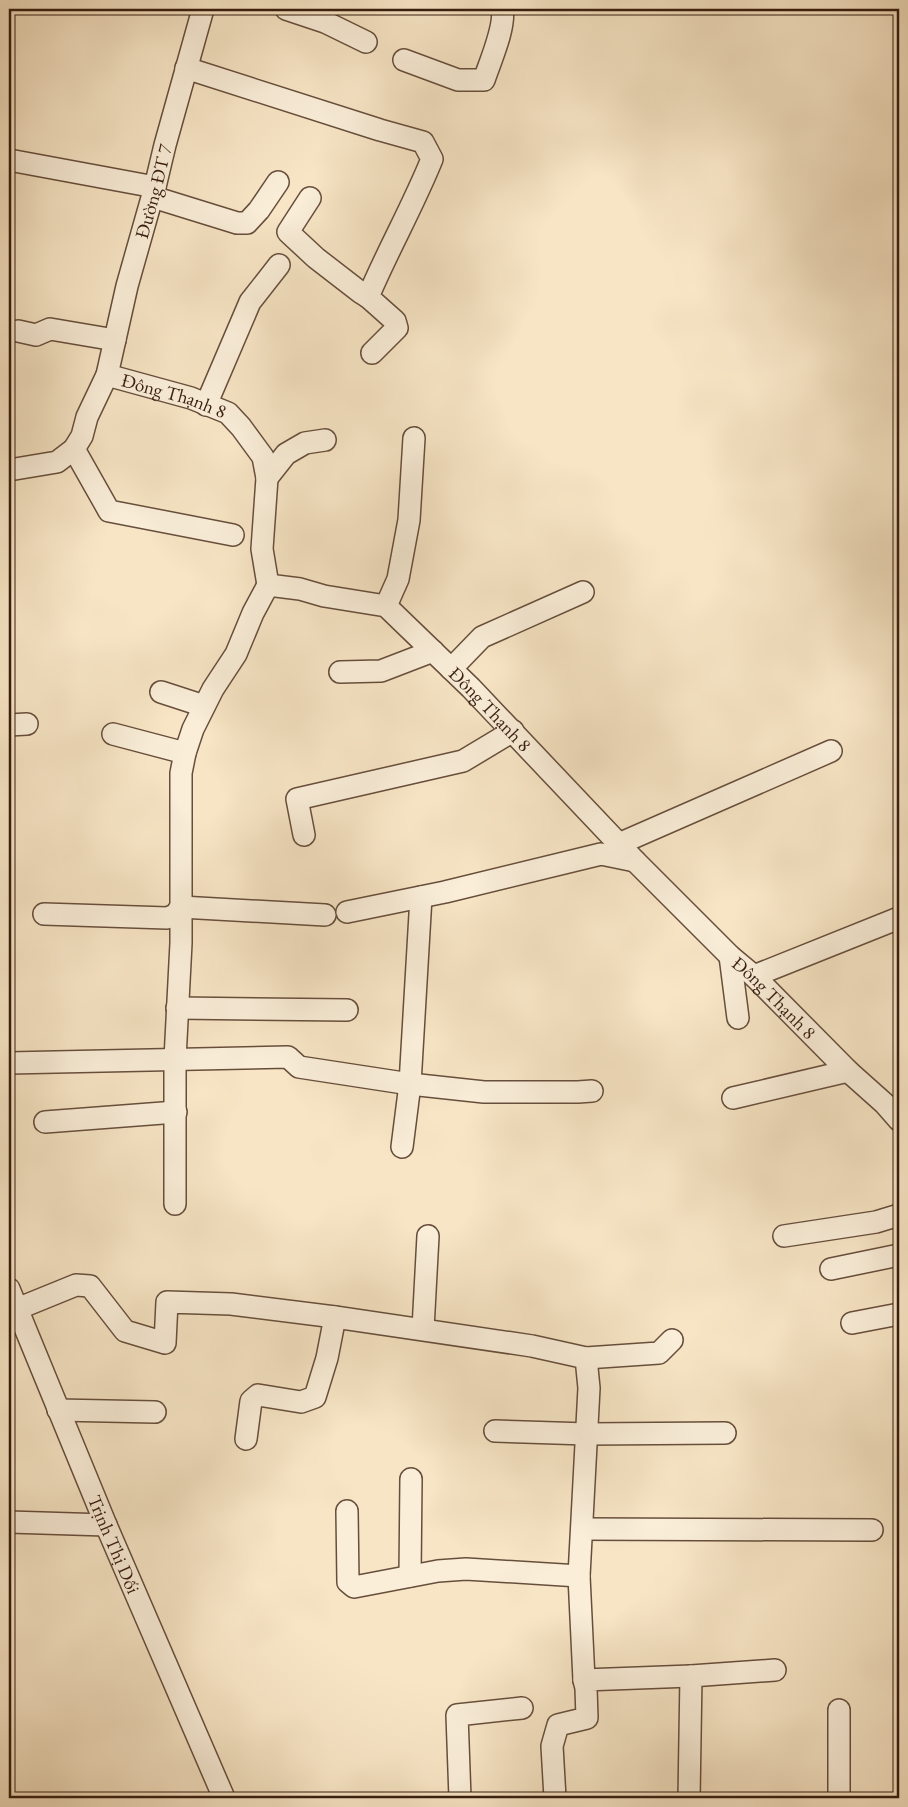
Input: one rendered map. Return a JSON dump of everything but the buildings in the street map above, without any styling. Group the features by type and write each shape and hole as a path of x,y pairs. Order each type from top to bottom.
{"street":[{"name":"Đường ĐT 7","path":"107,375 127,286 203,9"},
{"path":"286,9 325,22 366,42"},
{"path":"404,60 458,80 484,80 501,24 502,9"},
{"path":"186,68 423,142 432,159 418,194 388,252 368,297"},
{"path":"9,160 154,192 237,224 247,223 259,210 278,182"},
{"path":"310,198 288,232 316,258 368,297 395,321 397,328 372,353"},
{"path":"206,405 250,302 279,265"},
{"path":"18,331 36,335 50,329 115,340"},
{"path":"9,470 57,462 67,456 82,436 87,417 107,375"},
{"name":"Đông Thạnh 8","path":"107,375 191,398 228,413 241,427 263,457 267,478 262,549 268,585"},
{"path":"175,1204 175,1059 181,943 181,773 185,753 193,729 204,706 236,654 253,613 268,585 300,589 345,600 370,602 386,606 398,578 409,520 414,438"},
{"path":"267,478 286,454 305,443 325,440"},
{"path":"74,449 109,511 233,535"},
{"path":"451,669 482,637 582,592"},
{"name":"Đông Thạnh 8","path":"386,606 512,731 730,956 754,976 848,1072 899,1120"},
{"path":"340,672 381,671 433,651"},
{"path":"161,692 204,706"},
{"path":"304,835 297,799 463,762 512,731"},
{"path":"113,734 185,753"},
{"path":"621,844 831,750"},
{"path":"347,912 533,872 601,854 636,861"},
{"path":"402,1147 410,1084 421,897"},
{"path":"44,914 167,918 175,915 181,907"},
{"path":"181,907 324,915"},
{"path":"754,976 899,918"},
{"path":"730,956 738,1018"},
{"path":"177,1008 347,1010"},
{"path":"9,1062 288,1057 299,1067 410,1084 484,1092 592,1091"},
{"path":"733,1098 848,1072"},
{"path":"45,1122 176,1112"},
{"path":"784,1236 876,1222 899,1215"},
{"path":"423,1329 428,1236"},
{"path":"830,1269 899,1255"},
{"path":"13,1299 76,1285 90,1286 125,1332 165,1343 167,1302 232,1304 335,1317 532,1346 586,1358 659,1353 672,1340"},
{"name":"Trịnh Thị Dối","path":"13,1299 106,1526 224,1798"},
{"path":"852,1323 899,1314"},
{"path":"246,1439 251,1401 258,1396 301,1402 315,1397 327,1358 335,1317"},
{"path":"555,1798 552,1746 558,1725 586,1718 579,1576 589,1388 586,1358"},
{"path":"58,1410 155,1412"},
{"path":"495,1431 587,1434 725,1433"},
{"path":"410,1576 412,1479"},
{"path":"347,1511 348,1582 354,1587 438,1570 466,1569 579,1576"},
{"path":"9,1522 106,1526"},
{"path":"582,1529 872,1530"},
{"path":"584,1680 691,1676 775,1670"},
{"path":"689,1798 691,1676"},
{"path":"460,1798 457,1715 522,1708"},
{"path":"839,1710 839,1798"}]}
